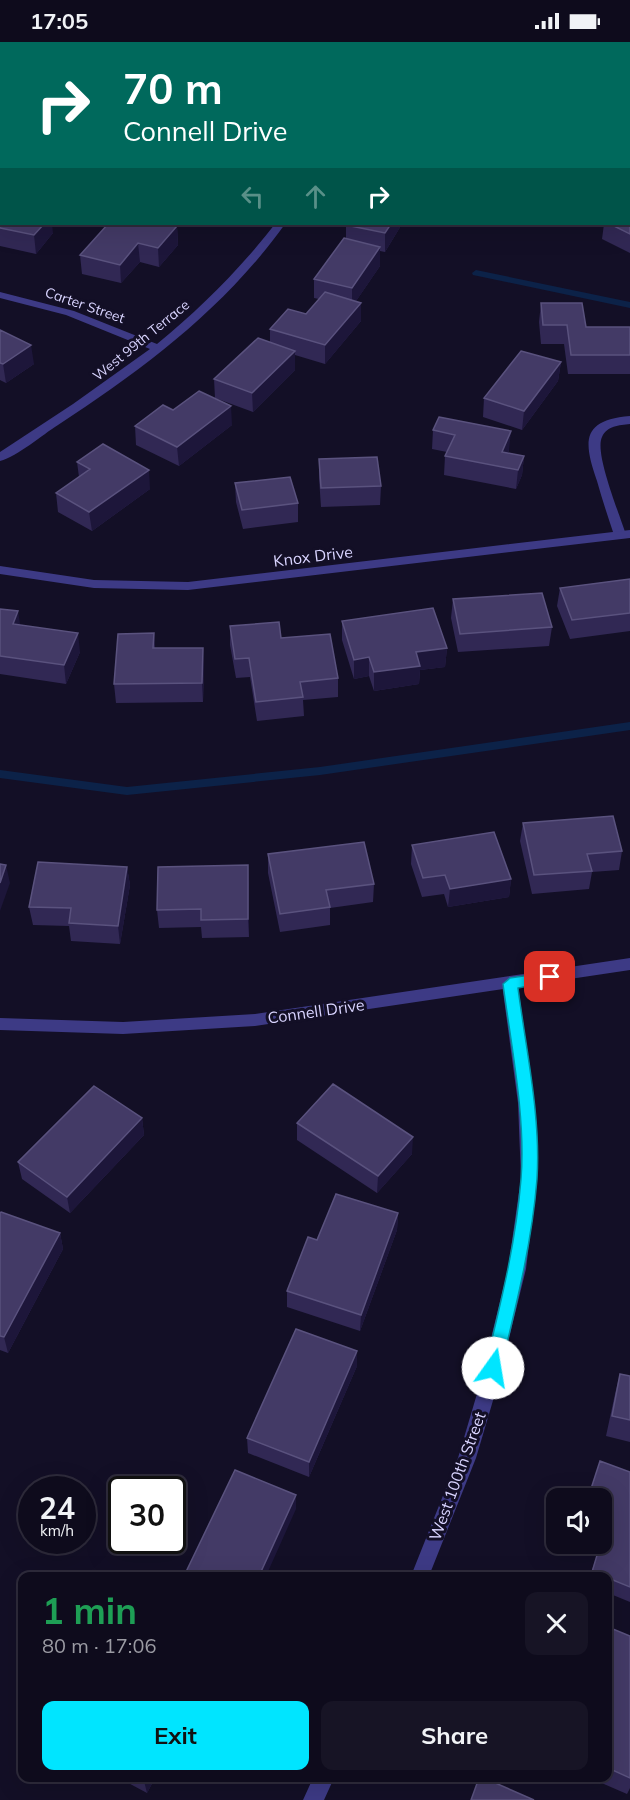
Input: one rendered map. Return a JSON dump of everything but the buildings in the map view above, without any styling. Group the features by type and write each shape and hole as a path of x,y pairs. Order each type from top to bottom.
{"street":[{"name":"West 99th Terrace","path":"0,457 93,398 159,349 237,280 279,225"},
{"name":"Carter Street","path":"0,295 70,314 159,349"},
{"path":"625,534 593,451 594,438 601,427 614,421 630,420"},
{"name":"Knox Drive","path":"0,570 51,581 119,588 188,586 625,534"},
{"name":"Connell Drive","path":"0,1024 123,1028 255,1020 510,984 630,964"},
{"name":"West 100th Street","path":"422,1572 467,1458 488,1387 517,1269 529,1178 526,1103 510,984"},
{"path":"313,1800 322,1782"}],"waterway":[{"path":"476,273 630,305"},
{"path":"0,774 127,791 320,771 630,726"}],"route":[{"path":"493,1368 517,1269 529,1178 526,1103 510,984 550,977"}]}
